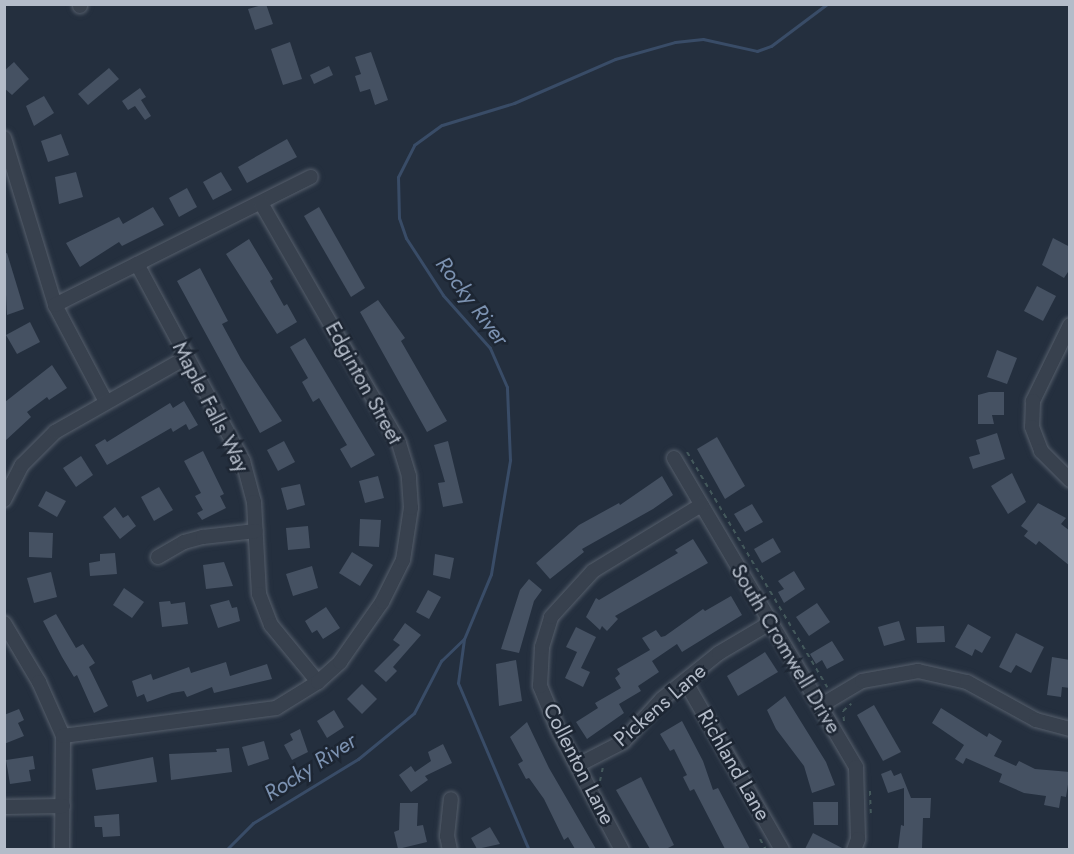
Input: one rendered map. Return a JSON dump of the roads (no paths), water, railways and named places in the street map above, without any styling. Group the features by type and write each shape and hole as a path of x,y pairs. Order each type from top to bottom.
{"street":[{"path":"4,138 55,305 105,400"},
{"path":"55,305 311,177"},
{"name":"Edginton Street","path":"63,736 276,708 318,682 340,662 397,575 410,525 409,476 389,422 261,203"},
{"name":"Maple Falls Way","path":"137,264 243,461 256,531 259,594 265,610 280,639 318,682"},
{"path":"1070,325 1033,401 1032,427 1041,451 1070,480"},
{"path":"5,494 22,465 55,432 105,400 187,357"},
{"name":"South Cromwell Drive","path":"674,458 856,767 858,839 854,849"},
{"name":"Collenton Lane","path":"622,849 559,732 540,686 542,647 551,617 573,588 593,571 701,505"},
{"path":"158,557 184,542 203,537 256,531"},
{"name":"Pickens Lane","path":"578,765 623,742 662,699 719,653 770,622"},
{"path":"4,623 39,682 63,736 62,849"},
{"path":"820,706 862,681 918,671 967,682 1036,720 1070,729"},
{"name":"Richland Lane","path":"685,681 782,849"},
{"path":"450,849 447,836 451,799"},
{"path":"4,807 63,806"}],"waterway":[{"name":"Rocky River","path":"226,850 253,823 358,759 414,713 441,661 464,639 491,574 510,460 507,387 490,348 443,295 406,238 399,218 398,177 414,145 442,125 514,103 615,59 675,42 703,39 757,51 771,46 827,4"},
{"path":"464,639 458,683 529,850"}]}
